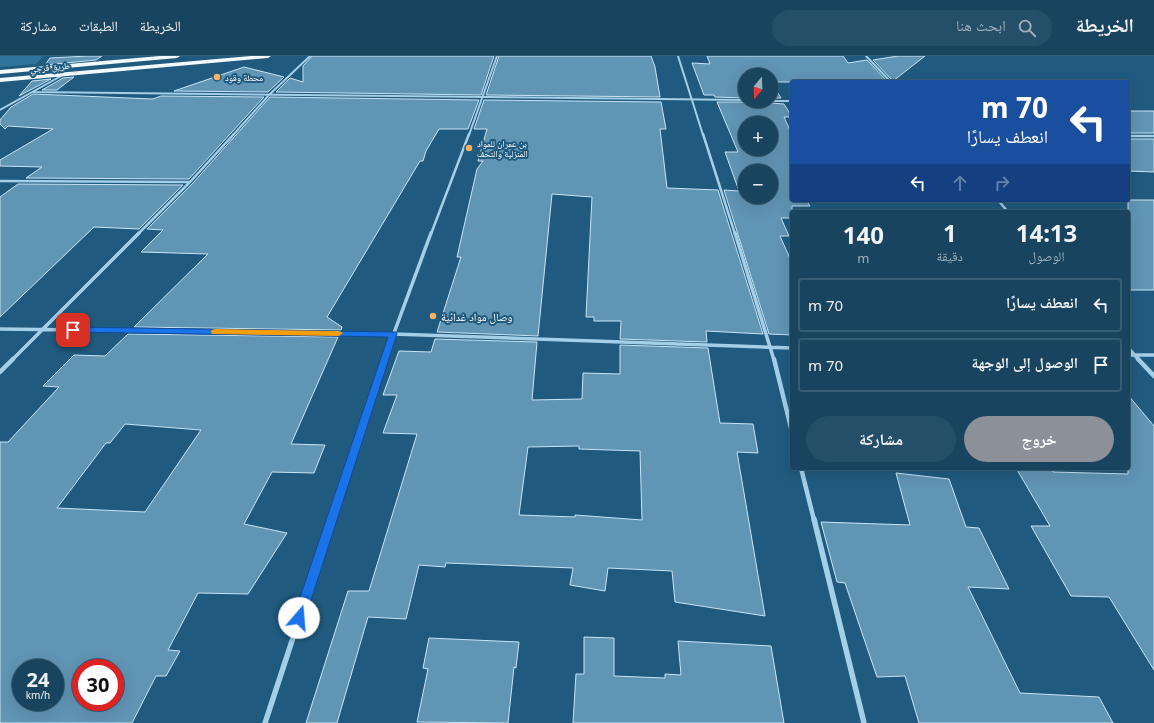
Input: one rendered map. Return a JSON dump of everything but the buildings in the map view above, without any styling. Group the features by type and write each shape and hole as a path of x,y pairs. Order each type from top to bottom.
{"highway":[{"name":"طريق قرجي","path":"0,72 177,56"},
{"name":"طريق قرجي","path":"0,80 268,56"}],"street":[{"path":"0,372 190,182 269,95 310,56"},
{"path":"265,723 393,334 483,97 497,56"},
{"path":"678,56 771,347 790,424"},
{"path":"866,56 889,80"},
{"path":"0,110 63,75"},
{"path":"34,92 738,100"},
{"path":"778,101 790,101"},
{"path":"1130,136 1154,136"},
{"path":"0,181 190,182"},
{"path":"1000,202 1006,210"},
{"path":"0,329 393,334 790,348"},
{"path":"1130,350 1154,376"},
{"path":"1130,355 1154,355"},
{"path":"801,470 864,723"}],"shaded area":[{"path":"0,56 43,56 36,64 0,67"}],"slow traffic":[{"path":"215,332 339,333"}],"place":[{"name":"محطة وقود","path":"217,77"},
{"name":"بن عمران للمواد المنزلية والتحف","path":"469,148"},
{"name":"وصال مواد غدائية","path":"433,316"}],"route":[{"path":"73,330 393,334 299,618"}]}
